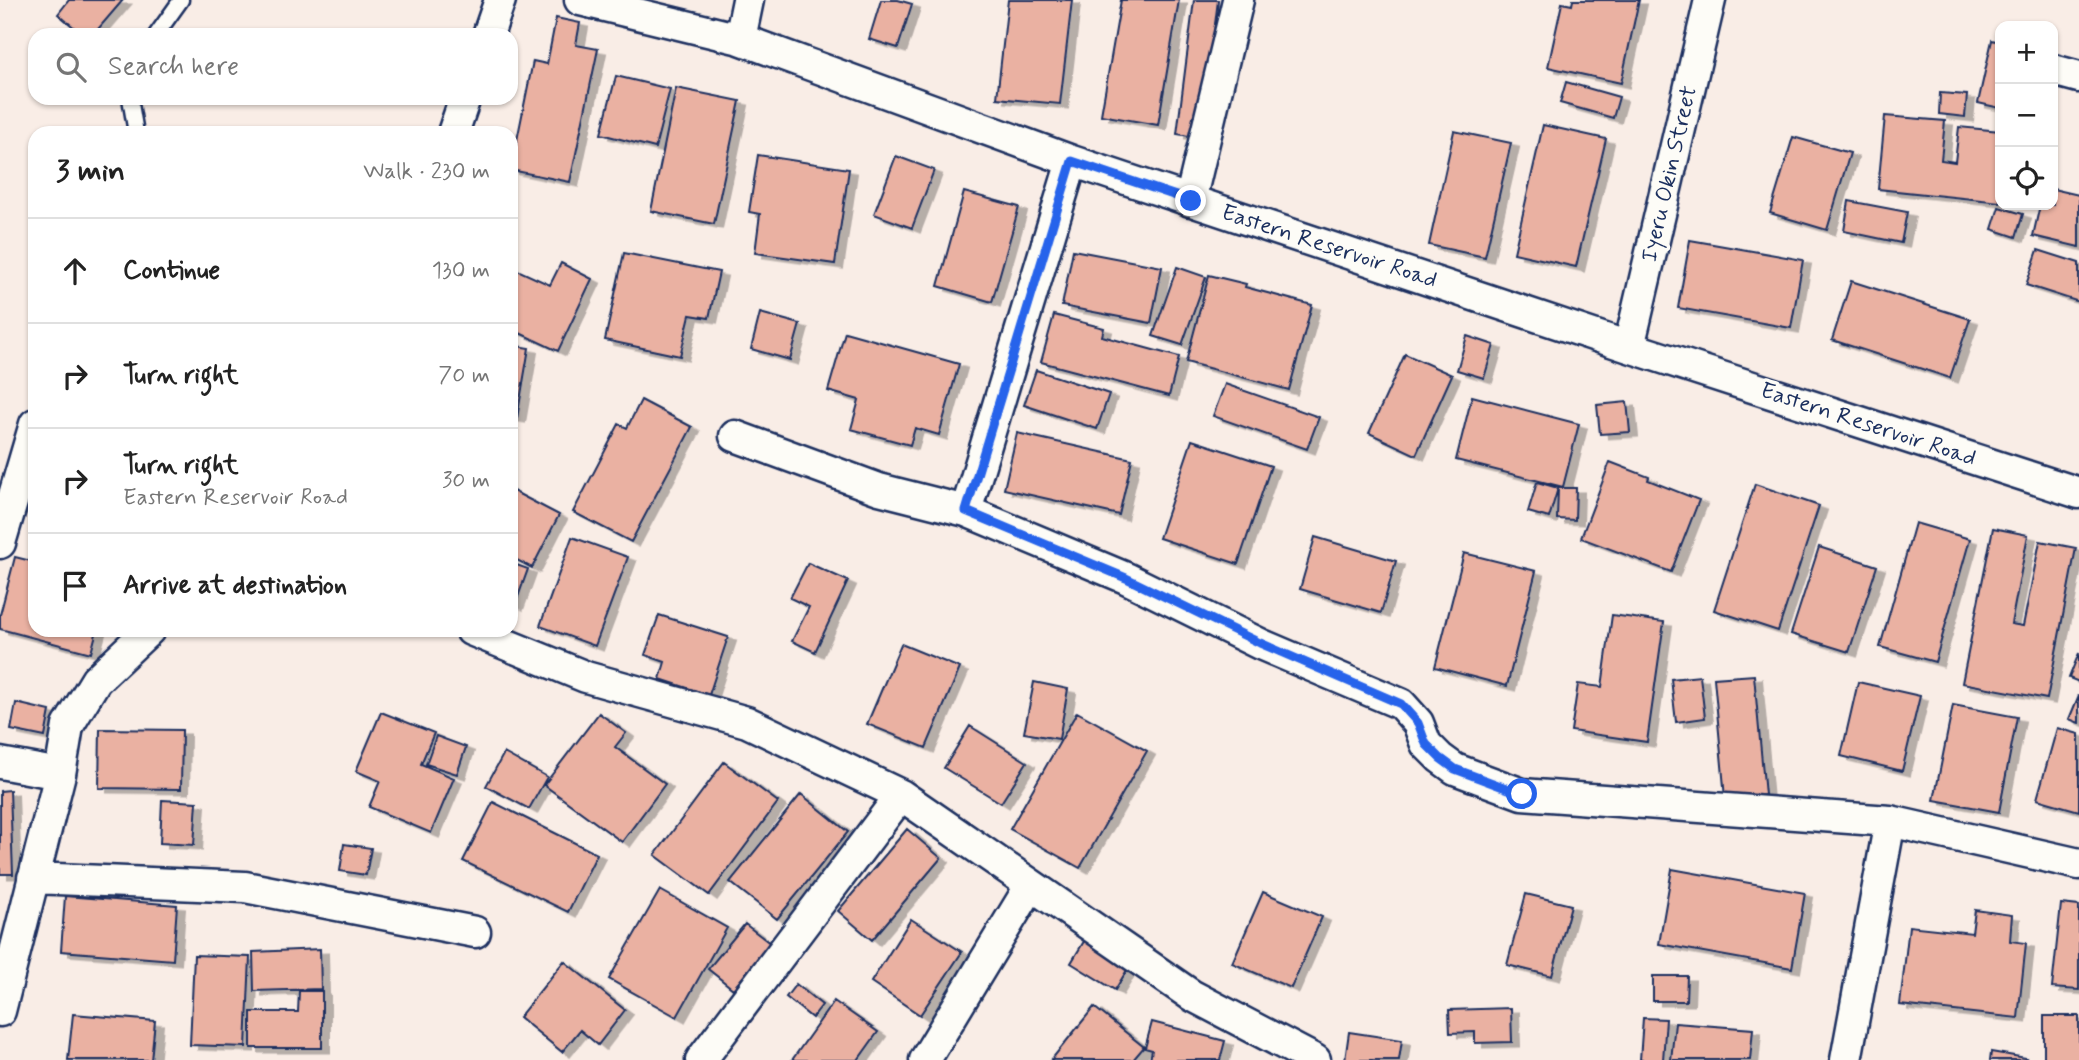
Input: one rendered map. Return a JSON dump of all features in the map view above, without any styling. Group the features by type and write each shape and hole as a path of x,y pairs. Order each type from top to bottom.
{"street":[{"path":"490,28 500,0"},
{"name":"Eastern Reservoir Road","path":"580,0 740,39 1072,161 2079,494"},
{"path":"740,39 748,0"},
{"path":"1191,201 1238,0"},
{"name":"Iyeru Okin Street","path":"1629,347 1710,0"},
{"path":"2058,71 2079,77"},
{"path":"455,126 463,105"},
{"path":"966,511 1072,161"},
{"path":"735,436 879,489 966,511 1126,578 1260,643 1401,704 1418,723 1426,744 1440,758 1455,769 1522,794 1890,821 2079,864"},
{"path":"0,543 28,448"},
{"path":"0,1011 6,956 33,878 60,774 68,726 96,680 142,637"},
{"path":"488,637 586,677 747,722 901,795 1191,995 1315,1060"},
{"path":"0,764 60,774"},
{"path":"701,1060 901,795"},
{"path":"1846,1060 1890,821"},
{"path":"33,878 244,887 474,932"},
{"path":"925,1060 1031,885"}],"lane":[{"path":"161,28 181,0"},
{"path":"131,105 135,126"}],"building":[{"path":"69,0 123,0 99,28 75,28 58,14"},
{"path":"881,0 898,0 912,4 898,48 869,39"},
{"path":"1008,0 1072,0 1060,104 997,98"},
{"path":"1121,0 1179,0 1158,125 1101,115"},
{"path":"1194,0 1218,0 1201,138 1177,134"},
{"path":"1573,0 1639,0 1621,83 1548,67 1562,3 1572,5"},
{"path":"556,18 580,23 576,45 598,49 570,182 518,171 518,135 533,61 547,64"},
{"path":"1992,40 1995,41 1995,107 1978,103"},
{"path":"616,76 670,89 655,148 601,134"},
{"path":"1566,82 1619,97 1613,118 1560,103"},
{"path":"676,88 740,101 714,224 651,211"},
{"path":"1940,93 1967,95 1965,117 1939,114"},
{"path":"1885,116 1945,121 1941,160 1955,162 1959,127 1995,131 1995,201 1878,189"},
{"path":"1543,125 1606,139 1576,267 1514,253"},
{"path":"1454,131 1511,143 1485,257 1429,245"},
{"path":"1793,137 1850,153 1827,230 1770,213"},
{"path":"758,155 849,169 835,264 755,253 760,214 749,212"},
{"path":"896,156 934,170 912,228 874,214"},
{"path":"2058,190 2079,195 2079,247 2033,236 2039,210 2058,210"},
{"path":"964,192 1019,207 992,302 938,286"},
{"path":"1849,201 1907,212 1901,243 1844,231"},
{"path":"1998,210 2023,214 2016,237 1992,229"},
{"path":"1690,240 1803,260 1791,328 1678,308"},
{"path":"1073,250 1162,267 1151,323 1062,306"},
{"path":"2038,250 2079,263 2079,302 2026,285"},
{"path":"624,253 719,272 709,318 690,315 680,356 605,340"},
{"path":"561,263 592,279 558,351 518,332 518,270 550,285"},
{"path":"1177,267 1206,277 1182,345 1153,336"},
{"path":"1209,275 1312,305 1289,390 1186,362"},
{"path":"1851,281 1970,319 1950,378 1832,340"},
{"path":"760,313 800,324 790,360 751,349"},
{"path":"1054,315 1104,328 1102,336 1179,357 1169,396 1041,362"},
{"path":"845,332 959,364 939,435 915,428 910,445 851,429 859,400 828,391"},
{"path":"1467,336 1494,345 1484,378 1457,370"},
{"path":"518,346 529,348 518,412"},
{"path":"1405,354 1452,375 1416,455 1369,433"},
{"path":"1036,370 1109,394 1097,429 1024,405"},
{"path":"1225,384 1319,417 1307,449 1213,416"},
{"path":"1472,396 1579,424 1563,487 1456,460"},
{"path":"641,400 692,427 631,542 573,512 619,424 627,428"},
{"path":"1627,402 1630,432 1600,434 1597,405"},
{"path":"1017,433 1132,459 1119,515 1004,489"},
{"path":"1192,440 1271,466 1238,564 1159,538"},
{"path":"1610,462 1699,500 1671,572 1581,538"},
{"path":"1537,482 1558,488 1549,518 1528,512"},
{"path":"1755,484 1819,506 1778,631 1714,610"},
{"path":"1558,488 1576,488 1575,520 1557,519"},
{"path":"518,494 559,515 532,568 518,561"},
{"path":"1915,523 1970,539 1935,662 1880,647"},
{"path":"1993,528 2028,535 2011,624 2023,626 2040,541 2076,548 2047,699 1962,683"},
{"path":"572,537 628,557 595,646 540,626"},
{"path":"1315,537 1396,561 1381,613 1300,589"},
{"path":"1819,547 1877,566 1849,652 1791,634"},
{"path":"1464,553 1536,571 1507,686 1435,667"},
{"path":"15,557 28,560 28,636 0,629 0,615"},
{"path":"808,563 848,581 815,652 792,641 809,607 790,598"},
{"path":"518,565 528,569 518,597"},
{"path":"659,615 728,637 709,695 660,679 665,662 645,655"},
{"path":"1612,615 1664,622 1647,742 1571,731 1578,684 1602,687"},
{"path":"30,637 95,637 91,653"},
{"path":"901,644 960,668 926,748 867,724"},
{"path":"2079,653 2079,682 2069,678"},
{"path":"1754,675 1765,795 1725,798 1714,678"},
{"path":"1700,676 1705,718 1676,722 1671,679"},
{"path":"1034,682 1068,689 1059,739 1024,733"},
{"path":"1858,682 1920,696 1902,771 1841,756"},
{"path":"2079,695 2079,723 2069,719"},
{"path":"16,703 50,711 45,737 11,730"},
{"path":"1953,705 2017,717 1999,812 1934,800"},
{"path":"381,712 434,733 421,764 454,778 431,833 369,807 380,781 356,771"},
{"path":"1077,712 1147,751 1080,868 1010,829"},
{"path":"599,713 626,733 615,747 665,784 622,842 544,785"},
{"path":"970,726 1027,762 1001,803 944,768"},
{"path":"2057,728 2079,734 2079,811 2037,799"},
{"path":"100,729 182,730 181,789 99,788"},
{"path":"436,736 466,747 457,774 426,764"},
{"path":"504,753 547,777 529,809 486,786"},
{"path":"724,762 778,802 709,895 655,855"},
{"path":"10,790 13,874 0,874 0,791"},
{"path":"801,794 848,832 777,919 730,882"},
{"path":"162,800 197,802 194,845 160,843"},
{"path":"493,802 597,854 568,912 463,861"},
{"path":"907,829 941,858 872,940 838,911"},
{"path":"344,844 371,848 366,875 340,871"},
{"path":"1672,869 1805,893 1792,968 1659,944"},
{"path":"660,890 727,928 677,1017 609,979"},
{"path":"1263,892 1322,917 1291,988 1232,963"},
{"path":"1526,894 1571,905 1552,976 1507,965"},
{"path":"65,896 177,905 173,960 61,951"},
{"path":"2061,904 2079,906 2079,990 2052,988"},
{"path":"1975,910 2012,915 2010,941 2026,943 2018,1018 1900,1005 1909,926 1972,933"},
{"path":"911,919 962,952 920,1015 871,982"},
{"path":"745,924 771,944 733,989 708,969"},
{"path":"1086,938 1130,965 1115,990 1071,963"},
{"path":"320,949 321,989 254,991 253,952"},
{"path":"194,955 250,957 246,1047 190,1045"},
{"path":"564,961 625,1010 598,1045 580,1030 562,1052 519,1017"},
{"path":"1653,976 1687,976 1686,1001 1653,1001"},
{"path":"796,984 822,1005 812,1018 786,997"},
{"path":"299,991 322,991 322,1048 251,1048 251,1012 298,1012"},
{"path":"834,1001 878,1032 858,1060 792,1060"},
{"path":"1094,1007 1144,1047 1133,1060 1051,1060"},
{"path":"1511,1008 1512,1042 1475,1043 1475,1032 1450,1033 1449,1010"},
{"path":"73,1014 155,1021 151,1060 68,1060"},
{"path":"2044,1016 2079,1016 2079,1060 2044,1060"},
{"path":"1643,1018 1666,1019 1663,1060 1640,1060"},
{"path":"1152,1022 1225,1041 1220,1060 1150,1060 1152,1050 1145,1048"},
{"path":"1675,1023 1753,1029 1750,1060 1671,1060"},
{"path":"1349,1032 1402,1040 1399,1060 1345,1060"},
{"path":"1991,1052 2026,1058 1990,1060"}],"route":[{"path":"1191,201 1072,161 966,511 1126,578 1260,643 1401,704 1418,723 1426,744 1440,758 1455,769 1522,794"}]}
